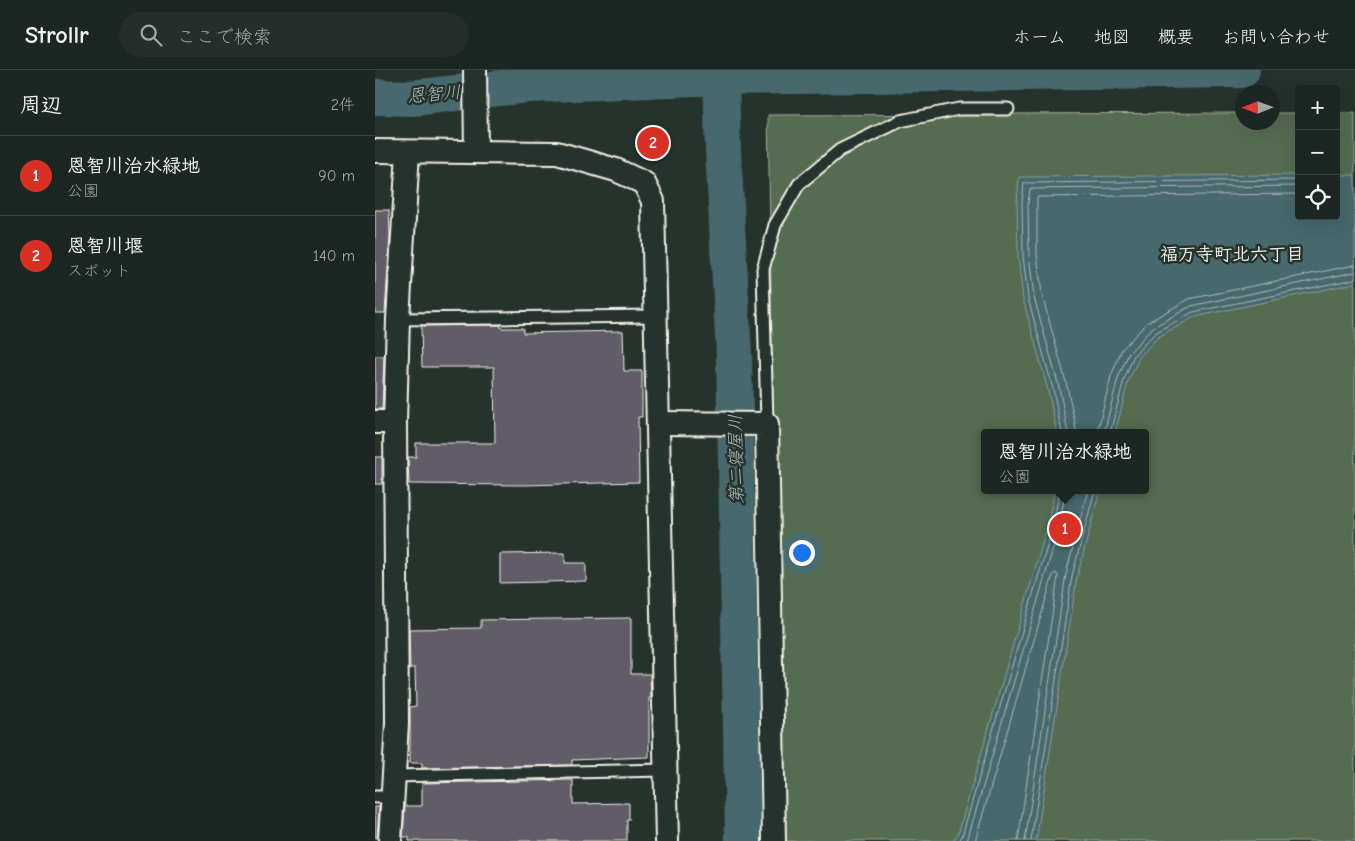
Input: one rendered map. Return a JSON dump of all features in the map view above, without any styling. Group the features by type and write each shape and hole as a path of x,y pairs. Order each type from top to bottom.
{"street":[{"path":"475,70 476,152"},
{"path":"375,151 557,153 616,170 644,183 653,201 667,841"},
{"path":"390,841 387,790 397,723 385,422 398,319 408,152"},
{"path":"658,423 767,424 773,841"}],"lane":[{"path":"767,424 763,269 775,225 799,184 840,150 900,121 959,109 1008,108"},
{"path":"398,319 656,316"},
{"path":"387,790 666,770"}],"green space":[{"path":"1235,113 1235,130 1280,130 1280,113 1295,113 1295,220 1340,220 1340,113 1355,113 1355,841 781,841 768,115"}],"water":[{"path":"1295,175 1295,220 1340,220 1340,175 1355,175 1355,283 1194,317 1158,337 1139,357 1128,382 1116,429 1056,429 1048,390 1023,299 1018,256 1017,203 1019,177"},
{"path":"1054,494 1099,494 1077,577 1036,841 953,841 958,834 1046,531"}],"building":[{"path":"375,210 389,210 390,236 385,313 375,313"},
{"path":"501,325 501,328 523,328 523,333 623,331 624,371 642,371 642,417 638,417 639,482 524,485 409,484 408,457 416,457 416,443 495,443 494,367 422,367 421,326"},
{"path":"375,356 384,356 382,409 375,409"},
{"path":"375,457 382,457 382,484 375,484"},
{"path":"565,553 565,563 586,563 586,581 500,583 500,554"},
{"path":"631,618 631,674 650,674 649,757 572,760 572,765 422,768 422,763 410,763 410,707 416,706 415,668 410,668 409,629 481,628 481,620"},
{"path":"573,780 573,804 629,803 627,841 409,841 409,837 403,837 405,806 422,806 422,783"},
{"path":"375,807 379,807 377,838 375,838"}],"waterway":[{"name":"恩智川","path":"375,97 412,98 527,85 721,77 1242,70"},
{"name":"第二寝屋川","path":"721,77 734,356 743,841"}],"place":[{"name":"恩智川堰","path":"653,143"},
{"name":"恩智川治水緑地","path":"1065,529"}],"district":[{"name":"福万寺町北六丁目","path":"1232,254"}]}
